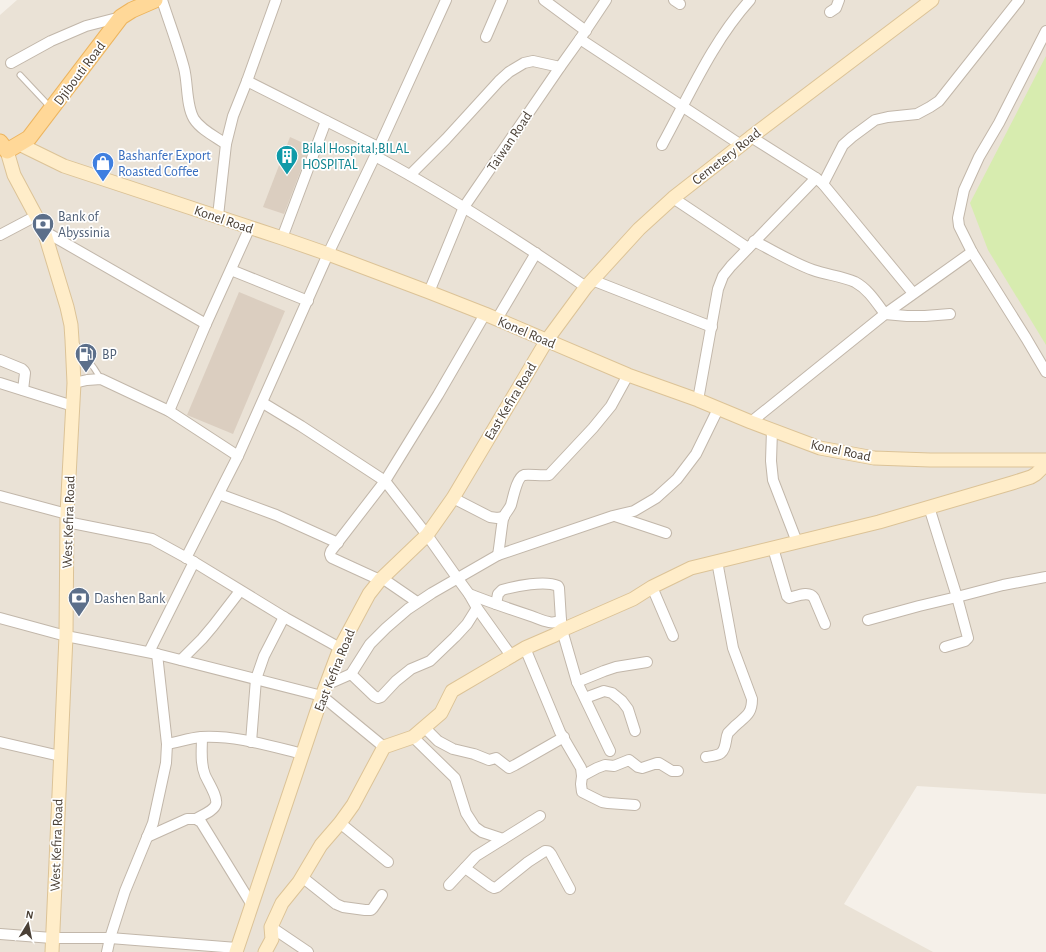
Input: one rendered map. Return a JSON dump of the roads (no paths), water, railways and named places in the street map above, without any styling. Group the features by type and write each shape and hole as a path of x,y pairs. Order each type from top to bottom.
{"main road":[{"name":"Djibouti Road","path":"9,146 29,138 121,17 132,10 155,0"},
{"name":"Cemetery Road","path":"547,340 589,283 639,228 672,198 927,1"},
{"name":"West Kefira Road","path":"9,146 14,176 44,231 71,325 72,340 74,383 67,518 66,636 52,952"},
{"name":"Konel Road","path":"9,146 64,166 218,216 328,254 485,314 628,375 698,400 820,448 874,458 930,460 1046,460"},
{"name":"East Kefira Road","path":"236,950 324,690 340,648 370,594 381,579 427,535 453,498 547,340"},
{"path":"265,952 272,939 271,927 282,903 299,882 322,845 353,805 384,747 413,737 441,713 452,691 525,648 555,635 561,625 633,599 652,587 691,568 879,522 1031,477 1046,464"}],"street":[{"path":"162,0 184,69 192,115 200,126 226,144"},
{"path":"218,216 226,144 233,116 276,0"},
{"path":"108,952 110,938 125,891 153,823 166,763 167,744 153,653 190,560 219,494 263,403 328,254 446,0"},
{"path":"486,37 502,0"},
{"path":"544,0 583,35 683,107 741,146"},
{"name":"Taiwan Road","path":"429,292 464,207 606,0"},
{"path":"662,145 700,73 722,37 742,8 750,0"},
{"path":"830,12 836,8 839,0"},
{"path":"698,400 718,289 723,276 731,266 751,245 820,181 843,145 852,137 874,120 917,114 939,100 1019,0"},
{"path":"11,63 51,41 86,26 121,17"},
{"path":"1046,31 999,123 979,157 964,190 958,218 959,226 972,252 1046,372"},
{"path":"410,175 509,72 524,63 532,61 560,67"},
{"path":"247,81 326,121 536,253 589,283 712,327"},
{"path":"282,238 326,121"},
{"path":"751,136 820,181 913,293"},
{"path":"672,198 751,245 814,270 844,278 856,283 869,294 885,314 907,316 950,314"},
{"path":"0,235 36,216"},
{"path":"168,411 250,227"},
{"path":"44,231 206,324"},
{"path":"751,422 885,314 972,252"},
{"path":"497,319 536,253"},
{"path":"231,270 308,301"},
{"path":"418,602 381,579 331,557 330,554 385,481 438,395 485,314"},
{"path":"0,360 24,371 23,390"},
{"path":"498,556 504,517 510,507 517,484 521,477 525,475 549,475 593,428 611,406 628,375"},
{"path":"74,383 101,379 168,411 238,456"},
{"path":"0,383 72,406"},
{"path":"263,403 385,481 427,535 512,657"},
{"path":"324,690 351,674 370,644 386,628 418,602 458,578 498,556 613,516 634,511 656,498 677,479 696,454 718,409"},
{"path":"772,430 770,461 773,480 797,542"},
{"path":"219,494 276,515 338,543"},
{"path":"0,496 67,518 152,539 190,560 284,618 340,648"},
{"path":"453,498 490,517 504,517"},
{"path":"929,507 957,597 967,639 945,646"},
{"path":"613,516 666,533"},
{"path":"773,548 787,596 789,598 808,593 812,594 825,624"},
{"path":"706,757 721,753 724,749 728,733 750,711 752,706 752,699 733,648 717,561"},
{"path":"868,620 1003,585 1046,577"},
{"path":"496,604 498,594 502,590 541,583 558,586 561,625 577,682 610,751"},
{"path":"652,587 673,636"},
{"path":"181,660 213,626 240,590"},
{"path":"469,594 543,621 557,622 561,625"},
{"path":"351,674 374,696 378,698 381,697 396,681 411,669 430,661 467,624 477,608"},
{"path":"0,618 66,636 153,653 256,679 324,690 384,747"},
{"path":"251,742 256,679 264,656 284,618"},
{"path":"525,648 560,732 581,768 582,792 602,802 635,805"},
{"path":"577,682 616,667 647,662"},
{"path":"585,698 604,691 612,693 622,701 628,709 635,731"},
{"path":"424,727 438,740 452,749 474,754 489,760 496,758 509,768 564,737"},
{"path":"167,744 202,737 219,737 251,742 303,754"},
{"path":"196,819 216,805 216,800 204,773 202,760 202,737"},
{"path":"413,737 455,778 466,813 476,827 482,832 503,839"},
{"path":"0,742 60,756"},
{"path":"582,776 605,765 614,766 629,760 638,767 642,768 659,763 672,771 678,771"},
{"path":"449,885 476,856 540,816"},
{"path":"147,837 187,819 196,819 201,822 252,905"},
{"path":"340,823 388,862"},
{"path":"465,868 494,888 544,851 549,851 570,889"},
{"path":"302,877 336,904 343,907 370,910 382,895"},
{"path":"271,927 308,952"},
{"path":"0,934 52,938 110,938 236,950"}],"lane":[{"path":"20,75 51,109"},
{"path":"72,340 101,379"}],"place":[{"name":"Bilal Hospital;BILAL HOSPITAL","path":"287,176"},
{"name":"Bashanfer Export Roasted Coffee","path":"103,182"},
{"name":"Bank of Abyssinia","path":"43,244"},
{"name":"BP","path":"86,374"},
{"name":"Dashen Bank","path":"79,618"}]}
